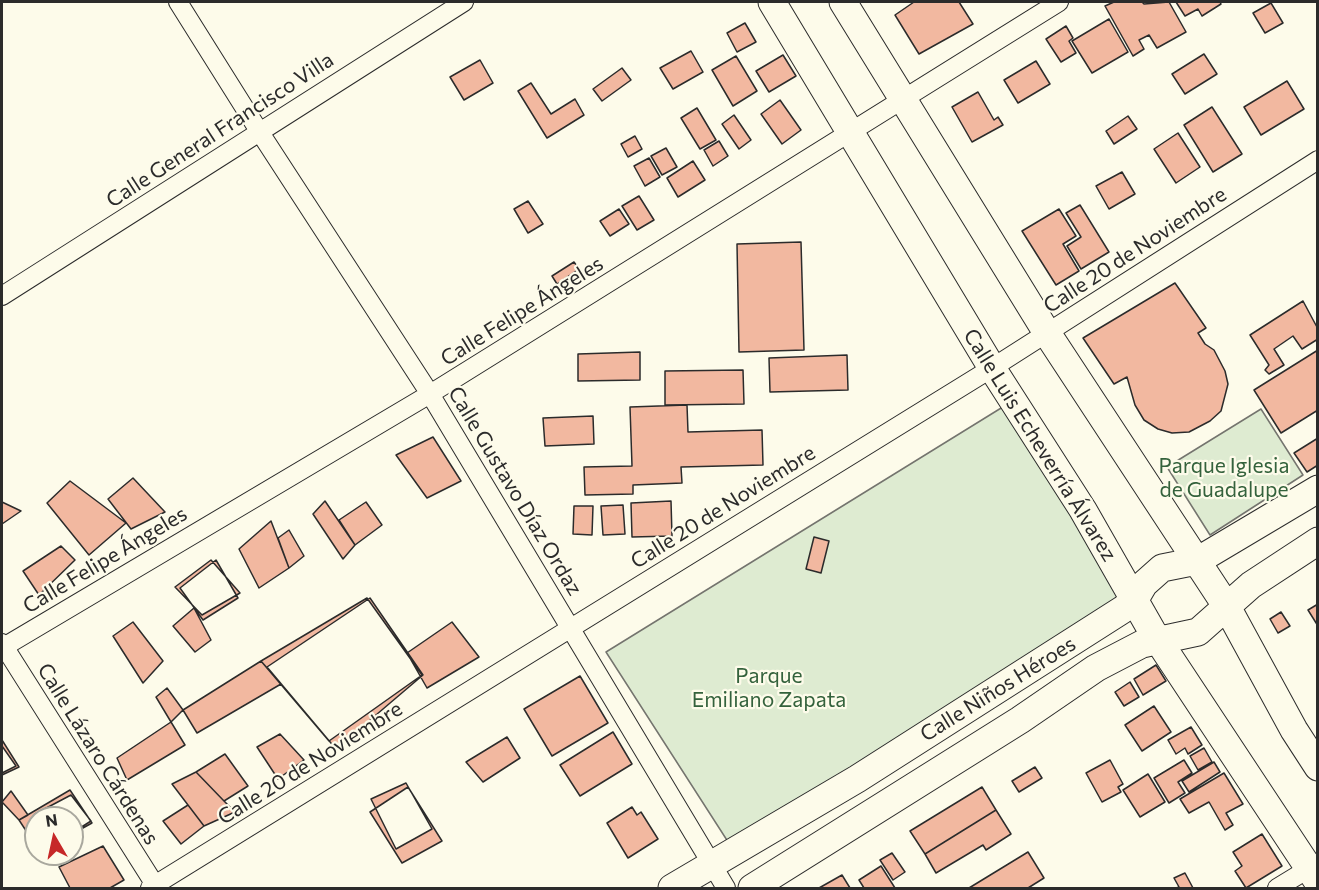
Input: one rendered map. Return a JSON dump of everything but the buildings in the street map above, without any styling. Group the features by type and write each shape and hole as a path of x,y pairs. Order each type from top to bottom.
{"street":[{"name":"Calle Gustavo Díaz Ordaz","path":"178,2 430,394 726,888"},
{"name":"Calle General Francisco Villa","path":"2,296 464,2"},
{"name":"Calle Luis Echeverría Álvarez","path":"772,2 992,368 1083,510 1157,639 1315,871"},
{"path":"843,2 1047,333 1227,606 1317,767"},
{"name":"Calle Felipe Ángeles","path":"2,646 430,394 1059,2"},
{"name":"Calle 20 de Noviembre","path":"154,887 992,368 1317,160"},
{"name":"Calle Niños Héroes","path":"672,888 857,779 1134,601 1144,584 1162,568 1197,561 1317,489"},
{"name":"Calle Niños Héroes","path":"752,888 1020,720 1096,668 1142,644 1157,639 1174,639 1198,632 1251,585 1317,541"},
{"name":"Calle Lázaro Cárdenas","path":"2,646 154,887"},
{"path":"1277,888 1315,871"}],"green space":[{"name":"Parque Emiliano Zapata","path":"1006,405 1124,605 732,848 606,652"},
{"name":"Parque Iglesia de Guadalupe","path":"1261,409 1303,475 1210,535 1167,467"}]}
